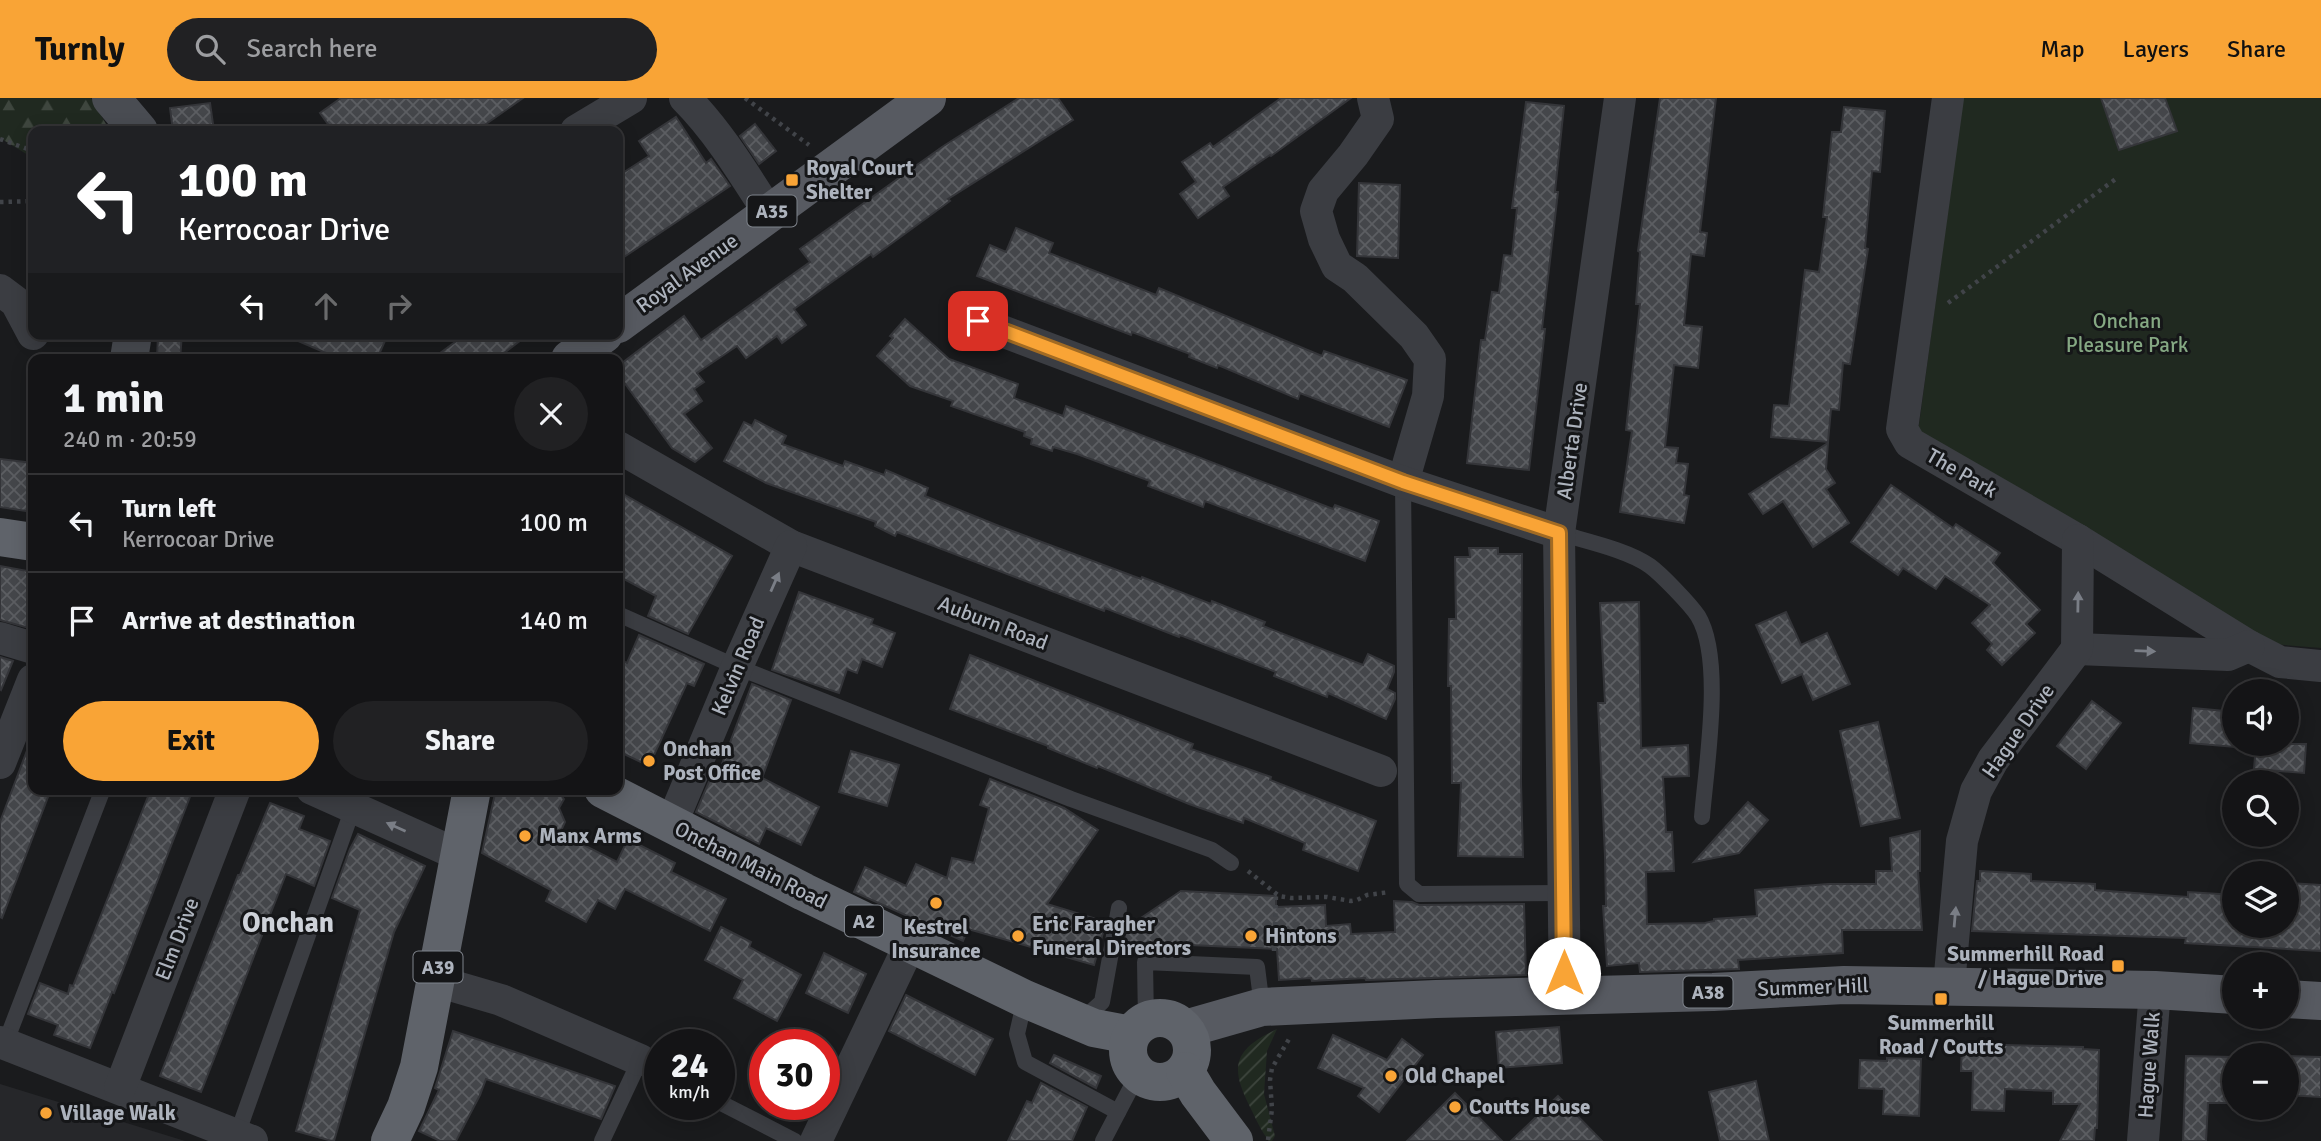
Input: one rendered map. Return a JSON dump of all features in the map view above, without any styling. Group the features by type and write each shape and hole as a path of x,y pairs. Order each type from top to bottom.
{"highway":[{"path":"0,537 28,541"},
{"name":"A39","path":"390,1141 406,1107 419,1067 471,795"},
{"name":"Onchan Main Road","path":"614,795 1025,999 1094,1028 1139,1028"},
{"path":"1156,1018 1167,1018 1185,1029 1193,1050 1191,1061 1185,1070 1168,1082 1157,1083 1139,1074 1128,1056 1128,1046 1139,1028 1156,1018"},
{"path":"1185,1070 1198,1094 1234,1141"}],"main road":[{"path":"111,98 135,126"},
{"name":"Royal Avenue","path":"623,320 927,98"},
{"path":"577,354 596,340"},
{"name":"Summer Hill","path":"1185,1029 1262,1007 1844,985 2155,990 2222,994"},
{"path":"2299,1000 2321,1001"}],"street":[{"path":"584,126 631,98"},
{"path":"685,98 696,108 744,173 769,213"},
{"path":"1373,98 1378,119 1323,191 1317,211 1324,239 1337,266 1355,278 1414,336 1430,359 1428,396 1403,482"},
{"name":"Alberta Drive","path":"1565,997 1559,533 1620,98"},
{"name":"The Park","path":"1948,98 1902,429 1910,443 2078,540 2249,646 2280,662 2321,666"},
{"path":"0,290 16,302 28,325"},
{"path":"978,321 1403,482 1559,533"},
{"name":"Auburn Road","path":"623,450 791,546 1381,771"},
{"path":"2078,540 2077,649 2228,655 2249,646"},
{"name":"Kelvin Road","path":"671,825 791,546"},
{"path":"0,638 28,646"},
{"name":"Hague Drive","path":"1949,985 1962,841 1976,792 1993,760 2077,649"},
{"path":"0,763 28,693"},
{"name":"Elm Drive","path":"120,1088 233,795"},
{"path":"326,795 459,855"},
{"path":"816,1141 910,944"},
{"path":"436,981 501,1000 644,1062"},
{"name":"Hague Walk","path":"2143,1141 2155,990"},
{"path":"3,1043 244,1138"}],"lane":[{"path":"1403,482 1407,884 1419,894 1564,893"},
{"path":"1559,533 1615,550 1649,565 1698,616 1708,644 1712,691 1702,817"},
{"path":"623,616 737,667 1071,799 1212,850 1231,863"},
{"path":"3,1043 101,795"},
{"path":"244,1138 353,807"},
{"path":"1080,1022 1102,1002 1119,908"},
{"path":"1139,1028 1144,962 1257,967 1262,1007"},
{"path":"1025,999 1017,1034 1024,1062 1118,1111"},
{"path":"602,1141 644,1074"},
{"path":"1103,1141 1139,1074"},
{"path":"735,1109 795,1141"}],"path":[{"path":"745,98 836,163"},
{"path":"0,139 28,148"},
{"path":"1919,306 1935,311 1962,294 2117,178"},
{"path":"0,202 28,201"},
{"path":"1231,863 1251,873 1279,896 1291,898 1357,900 1367,895 1393,892 1407,884"},
{"path":"1274,957 1276,896"},
{"path":"1268,1141 1271,1125 1272,1068 1292,1034"}],"shaded area":[{"name":"Village Walk","path":"0,1084 185,1141 0,1141"}],"green space":[{"path":"0,98 91,98 107,126 28,126 28,155 0,138"},
{"name":"Onchan Pleasure Park","path":"1963,98 2321,98 2321,648 2259,643 1918,432"},
{"path":"1277,1029 1267,1051 1264,1094 1275,1136 1269,1141 1243,1093 1238,1070 1244,1052 1263,1036"}],"building":[{"path":"341,98 523,98 483,126 329,126 320,113"},
{"path":"1019,98 1058,98 1073,120 948,199 950,201 873,257 871,254 794,309 806,325 782,343 777,336 746,358 737,346 697,373 704,382 694,389 702,401 684,414 712,448 695,462 672,448 623,381 623,362 684,316 701,340 810,262 800,249 942,147"},
{"path":"1281,98 1351,98 1223,187 1229,196 1198,218 1180,194 1196,182 1182,162 1210,143 1213,147"},
{"path":"1660,98 1716,98 1700,232 1707,233 1704,256 1691,254 1684,325 1702,327 1698,368 1674,365 1665,447 1678,448 1676,463 1688,464 1684,495 1689,496 1684,523 1620,512 1632,431 1626,430 1640,304 1636,304 1638,251"},
{"path":"2101,98 2165,98 2177,131 2119,150"},
{"path":"1526,102 1564,106 1555,192 1558,192 1542,329 1545,329 1529,470 1467,463 1481,340 1485,340 1492,292 1499,293 1504,255 1512,256 1517,208 1512,208"},
{"path":"210,103 213,126 172,126 170,108"},
{"path":"1844,107 1885,111 1880,172 1872,171 1865,248 1868,249 1850,364 1843,363 1839,410 1831,409 1828,442 1771,437 1774,405 1789,406 1805,270 1819,272 1827,217 1823,217 1832,132 1841,132"},
{"path":"676,117 706,163 711,159 730,186 623,258 623,173 649,156 639,141"},
{"path":"755,124 776,151 759,164 740,136"},
{"path":"1359,183 1400,185 1398,258 1357,256"},
{"path":"1016,228 1053,243 1049,253 1156,295 1159,288 1322,356 1324,351 1407,380 1389,427 1300,393 1298,399 1218,365 1217,368 1189,357 1190,354 1132,332 1131,335 977,276 990,245 1006,252"},
{"path":"905,319 949,359 1018,384 1014,398 1063,416 1066,406 1333,509 1335,505 1379,521 1365,561 1205,501 1203,507 1148,486 1150,481 1077,454 1053,447 1052,451 1031,444 1032,439 1024,436 1025,432 951,406 953,401 910,386 877,356"},
{"path":"158,340 182,340 180,354 157,354"},
{"path":"296,340 385,340 379,354 328,354"},
{"path":"458,340 521,340 503,354 439,354"},
{"path":"755,420 786,436 782,444 843,466 845,461 884,475 886,470 928,488 925,496 999,526 1211,604 1212,601 1265,622 1263,626 1363,665 1368,654 1394,666 1387,689 1395,693 1395,699 1386,719 1328,693 1327,697 1274,676 1276,672 1180,635 1179,637 1105,608 1104,611 897,532 895,536 875,526 876,522 766,483 724,461 744,422 752,426"},
{"path":"1828,443 1826,469 1835,483 1826,489 1849,523 1813,547 1783,501 1763,514 1749,494"},
{"path":"0,459 28,462 28,511 0,507"},
{"path":"1891,485 1953,528 1956,524 2000,553 1993,563 2040,610 2026,624 2035,633 2002,665 1987,650 1992,644 1972,623 1990,605 1945,576 1936,589 1903,568 1898,575 1851,542"},
{"path":"623,494 732,556 688,634 648,616 656,596 623,579"},
{"path":"1469,548 1498,548 1498,554 1522,554 1523,857 1458,856 1461,783 1452,783 1451,686 1448,686 1449,619 1456,619 1455,557 1470,557"},
{"path":"0,566 28,571 28,628 0,620"},
{"path":"799,592 873,619 871,624 895,633 882,667 862,659 857,673 847,669 839,693 772,670"},
{"path":"1639,602 1641,748 1688,745 1689,776 1663,777 1666,832 1672,832 1674,871 1646,872 1647,924 1705,923 1714,919 1757,916 1755,890 1828,884 1876,884 1876,871 1892,871 1890,838 1920,831 1918,871 1922,930 1842,930 1843,953 1738,960 1739,969 1640,972 1639,963 1607,966 1598,703 1605,703 1600,603"},
{"path":"1786,612 1801,645 1827,633 1850,684 1813,700 1802,674 1782,683 1756,625"},
{"path":"639,635 704,664 694,686 687,683 649,766 623,753 623,661 627,663"},
{"path":"970,655 1193,744 1191,749 1271,777 1270,780 1376,821 1358,871 1303,850 1305,843 1244,818 1243,823 1189,804 950,709"},
{"path":"0,657 13,661 1,690 0,689"},
{"path":"752,684 791,700 762,778 819,807 801,845 766,828 759,844 696,812 714,770 719,772"},
{"path":"2092,701 2121,723 2086,769 2057,746"},
{"path":"2193,708 2222,711 2222,746 2190,743"},
{"path":"1878,722 1900,818 1861,826 1840,731"},
{"path":"2299,744 2306,744 2304,773 2299,773 2299,770 2254,769 2255,756 2299,756"},
{"path":"28,748 28,795 49,795 2,918 0,917 0,822"},
{"path":"851,751 899,765 887,806 839,792"},
{"path":"990,779 1064,808 1098,830 1047,904 1106,922 1094,965 968,929 963,941 854,892 865,867 906,886 916,864 947,878 952,858 974,863 989,808 980,805"},
{"path":"149,795 191,795 90,1048 54,1035 58,1025 28,1014 40,983 68,994 70,985 73,986"},
{"path":"495,795 561,795 564,799 559,808 565,822 560,833 617,862 628,839 675,863 671,872 726,899 710,931 625,889 615,909 598,900 586,922 546,901 551,890 482,853"},
{"path":"1748,802 1768,820 1739,853 1694,862"},
{"path":"270,803 304,816 299,829 330,841 314,886 286,874 201,1092 160,1076 238,875"},
{"path":"358,834 425,866 394,932 332,1141 296,1131 360,910 332,898"},
{"path":"1980,871 2031,874 2031,881 2095,884 2095,890 2188,897 2188,892 2222,894 2222,938 2299,938 2299,884 2321,885 2321,951 2185,943 2186,938 1972,931 1977,881 1980,881"},
{"path":"1181,891 1276,896 1276,907 1325,905 1326,926 1350,924 1351,934 1395,932 1394,901 1419,905 1524,904 1526,975 1279,980 1277,949 1124,942 1126,928"},
{"path":"721,927 751,942 749,947 801,975 777,1021 734,998 743,980 705,960"},
{"path":"824,953 866,974 848,1013 806,993"},
{"path":"906,995 993,1039 975,1075 889,1031"},
{"path":"1559,1027 1562,1063 1499,1068 1496,1032"},
{"path":"453,1031 615,1086 601,1119 486,1079 456,1141 440,1141 419,1131 439,1090 435,1088"},
{"path":"1333,1035 1387,1060 1402,1039 1423,1055 1379,1112 1358,1096 1364,1088 1318,1068"},
{"path":"1962,1044 2083,1047 2099,1050 2097,1128 2094,1141 2060,1141 2080,1104 2053,1104 2053,1091 2005,1089 2004,1111 1972,1110 1973,1071 1961,1071"},
{"path":"1054,1055 1101,1076 1096,1088 1050,1063"},
{"path":"2186,1056 2222,1057 2222,1103 2208,1103 2206,1141 2183,1141"},
{"path":"2299,1056 2321,1057 2321,1097 2299,1096"},
{"path":"1887,1058 1921,1059 1919,1116 1883,1114 1884,1089 1859,1088 1860,1060 1887,1061"},
{"path":"1756,1081 1769,1141 1720,1141 1709,1092"},
{"path":"1041,1083 1087,1107 1072,1141 1008,1141 1027,1101 1032,1103"},
{"name":"Coutts House","path":"1455,1093 1502,1141 1407,1141"},
{"name":"Coutts House","path":"1558,1096 1602,1141 1511,1141"}],"place":[{"name":"Royal Court Shelter","path":"792,180"},
{"name":"Onchan Post Office","path":"649,761"},
{"name":"Manx Arms","path":"525,836"},
{"name":"Kestrel Insurance","path":"936,903"},
{"name":"Eric Faragher Funeral Directors","path":"1018,936"},
{"name":"Hintons","path":"1251,936"},
{"name":"Summerhill Road / Hague Drive","path":"2118,966"},
{"name":"Summerhill Road / Coutts","path":"1941,999"},
{"name":"Old Chapel","path":"1391,1076"},
{"name":"Coutts House","path":"1455,1107"},
{"name":"Village Walk","path":"46,1113"}],"district":[{"name":"Onchan","path":"288,922"}],"route":[{"path":"978,321 1403,482 1559,533 1564,973"}]}
